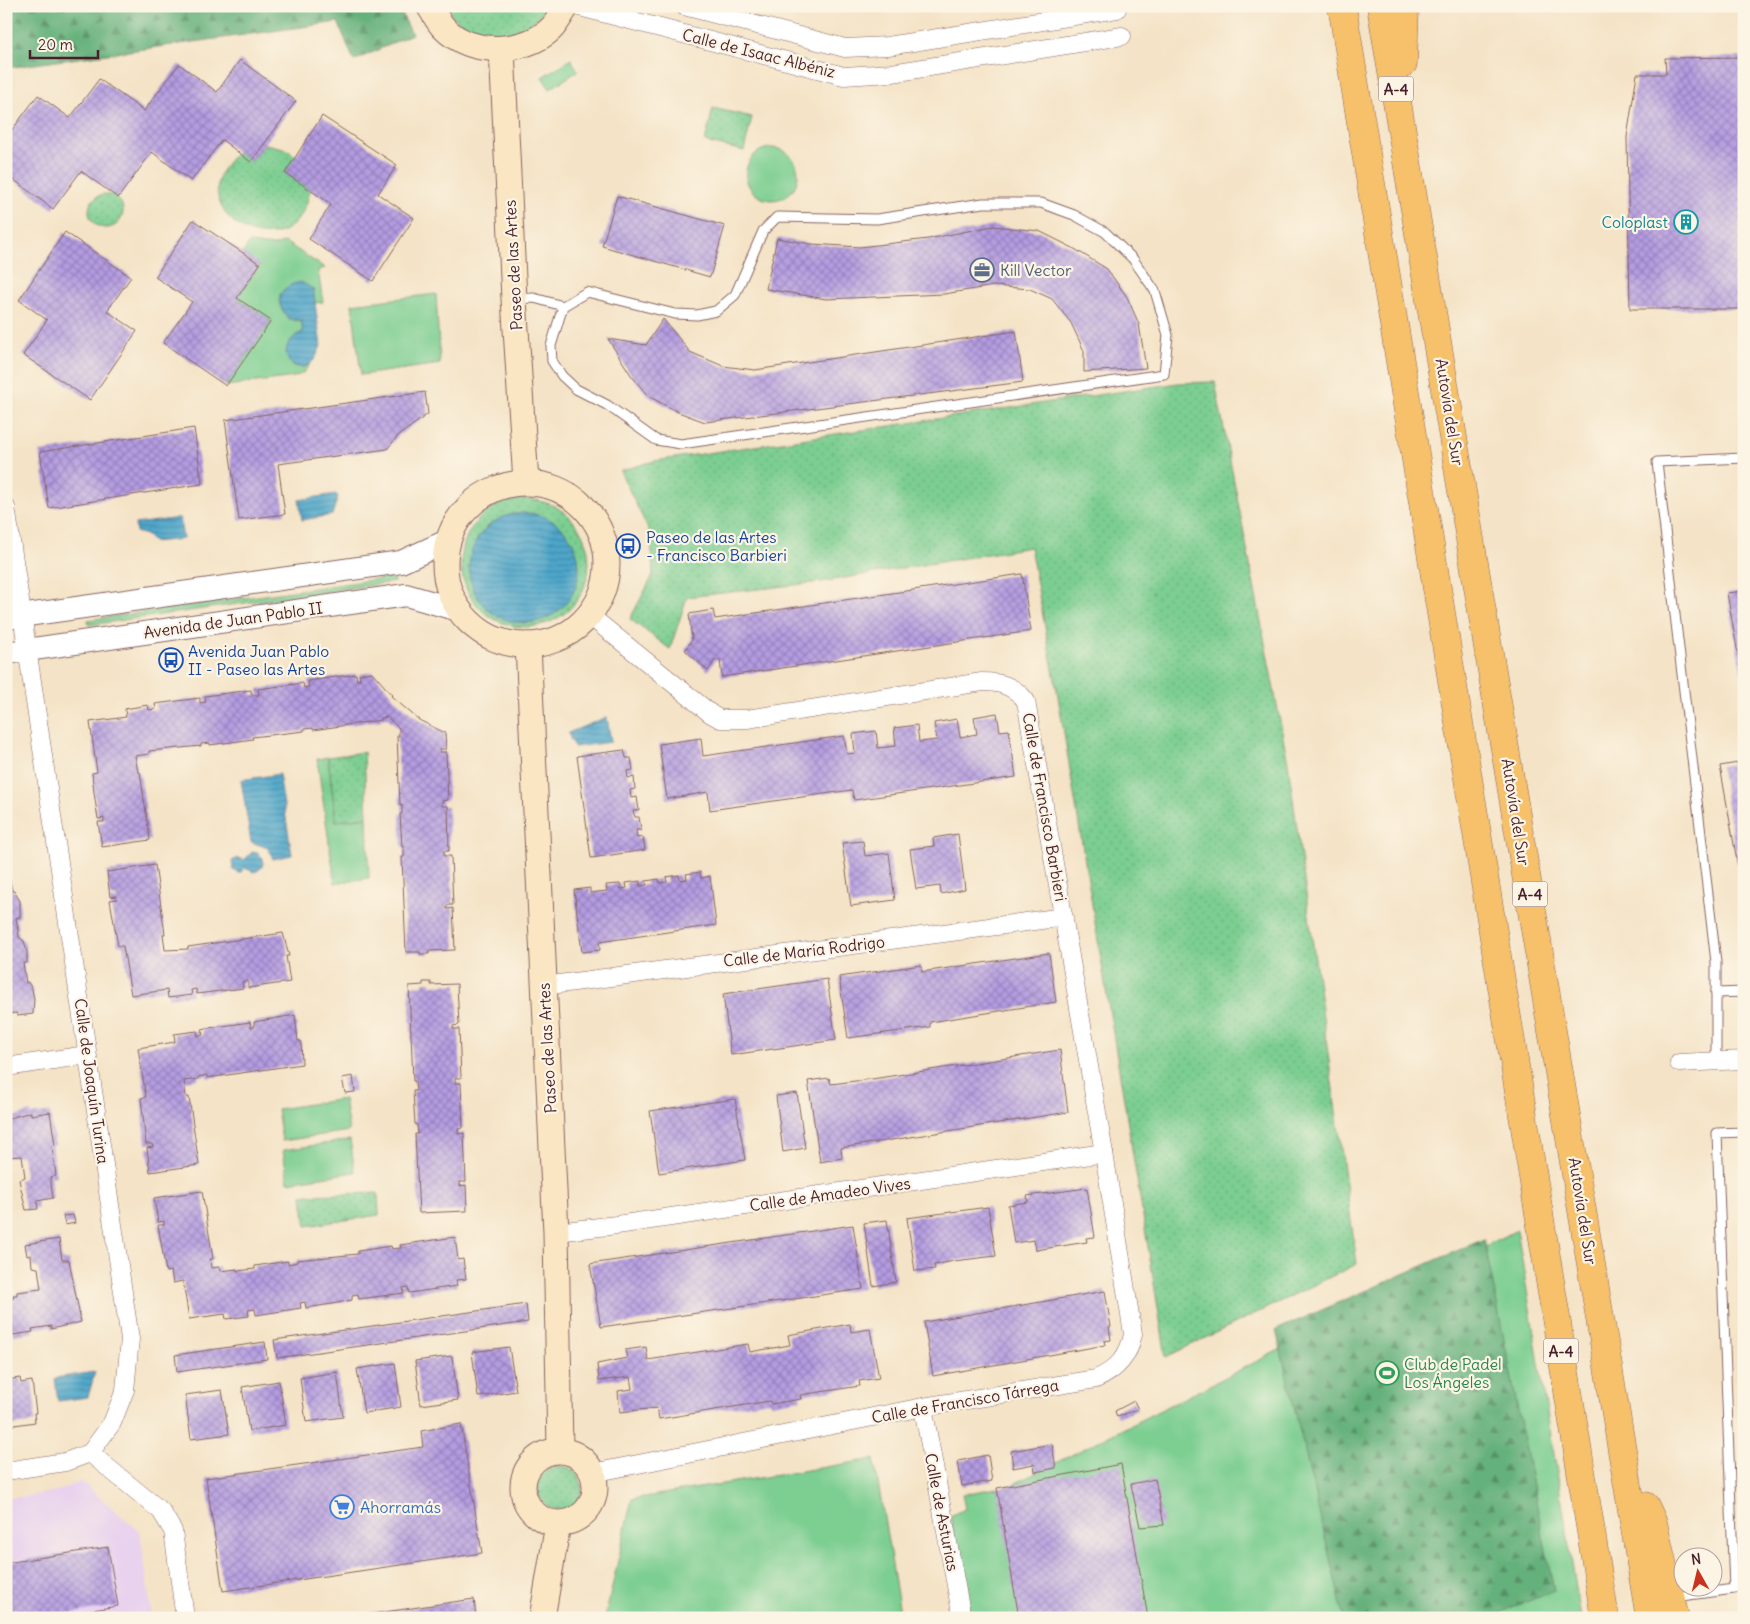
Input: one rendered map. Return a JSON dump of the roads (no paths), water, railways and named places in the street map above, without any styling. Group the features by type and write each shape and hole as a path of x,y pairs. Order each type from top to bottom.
{"highway":[{"name":"A-4","path":"1342,6 1605,1618"},
{"name":"Autovía del Sur","path":"1381,6 1650,1618"},
{"path":"1401,120 1405,6"},
{"path":"1624,1455 1653,1523 1673,1607"}],"main road":[{"path":"429,6 445,29 468,44 502,49 528,44 551,28 567,6"},
{"name":"Paseo de las Artes","path":"502,49 514,299 526,482"},
{"path":"526,482 553,487 576,500 592,516 603,539 607,564 605,582 599,600 589,615 572,631 552,641 528,645 504,642 486,635 470,624 458,610 449,593 444,569 447,541 457,520 473,502 498,487 526,482"},
{"name":"Paseo de las Artes","path":"528,645 556,1232 560,1450"},
{"path":"560,1450 581,1457 593,1473 596,1491 590,1507 578,1519 558,1524 541,1520 528,1508 522,1488 525,1472 540,1456 560,1450"},
{"path":"542,1618 558,1524"}],"street":[{"name":"Calle de Isaac Albéniz","path":"576,6 844,76 892,73 1122,36"},
{"name":"Calle de Isaac Albéniz","path":"684,6 844,48 888,46 1117,8"},
{"name":"Calle de Joaquín Turina","path":"6,507 17,651 87,1055 130,1339 125,1390 112,1423 90,1453"},
{"name":"Avenida de Juan Pablo II","path":"14,617 401,562 447,541"},
{"name":"Avenida de Juan Pablo II","path":"17,651 406,595 458,610"},
{"name":"Calle de Francisco Barbieri","path":"589,615 647,664 710,714 720,719 747,719 982,682 1001,684 1018,690 1026,701 1030,714 1104,1153"},
{"name":"Calle de María Rodrigo","path":"544,986 1064,917"},
{"path":"6,1067 87,1055"},
{"path":"1679,1062 1744,1060"},
{"name":"Calle de Amadeo Vives","path":"556,1232 617,1226 1104,1153"},
{"name":"Calle de Francisco Tárrega","path":"593,1473 923,1407 1096,1379 1107,1374 1124,1359 1130,1348 1133,1334 1104,1153"},
{"name":"Calle de Asturias","path":"923,1407 962,1618"},
{"path":"6,1471 65,1462 90,1453 161,1511 174,1531 185,1618"}],"lane":[{"path":"514,299 534,298 563,306 587,292 675,314 698,315 716,311 735,295 763,232 777,217 877,219 983,203 1041,203 1074,214 1105,232 1132,259 1155,291 1168,335 1164,374 681,444 656,440 607,405 576,389 562,376 552,361 551,346 563,306"},
{"path":"1716,1061 1716,962 1657,462 1744,458"},
{"path":"1716,993 1744,992"},
{"path":"1673,1607 1739,1588 1717,1134 1744,1132"}],"water":[{"path":"301,282 313,289 321,346 311,363 304,367 297,367 291,364 286,352 293,338 303,332 301,320 289,319 281,307 280,296 287,287"},
{"path":"335,494 338,496 332,515 302,520 299,500"},
{"path":"524,513 545,517 563,529 575,547 579,568 575,589 563,607 545,619 524,623 503,619 485,607 473,589 469,568 473,547 485,529 503,517"},
{"path":"180,518 183,539 153,542 146,535 136,532 135,524"},
{"path":"607,717 611,742 574,747 568,733"},
{"path":"279,774 292,855 273,859 268,848 251,842 241,780"},
{"path":"252,852 258,853 263,858 260,869 254,872 245,868 240,873 233,870 232,861 239,858 244,860"},
{"path":"95,1372 88,1397 58,1401 55,1378"}],"place":[{"name":"Coloplast","path":"1686,222"},
{"name":"Kill Vector","path":"982,270"},
{"name":"Paseo de las Artes - Francisco Barbieri","path":"628,546"},
{"name":"Avenida Juan Pablo II - Paseo las Artes","path":"171,660"},
{"name":"Club de Padel Los Ángeles","path":"1387,1373"},
{"name":"Ahorramás","path":"342,1507"}]}
